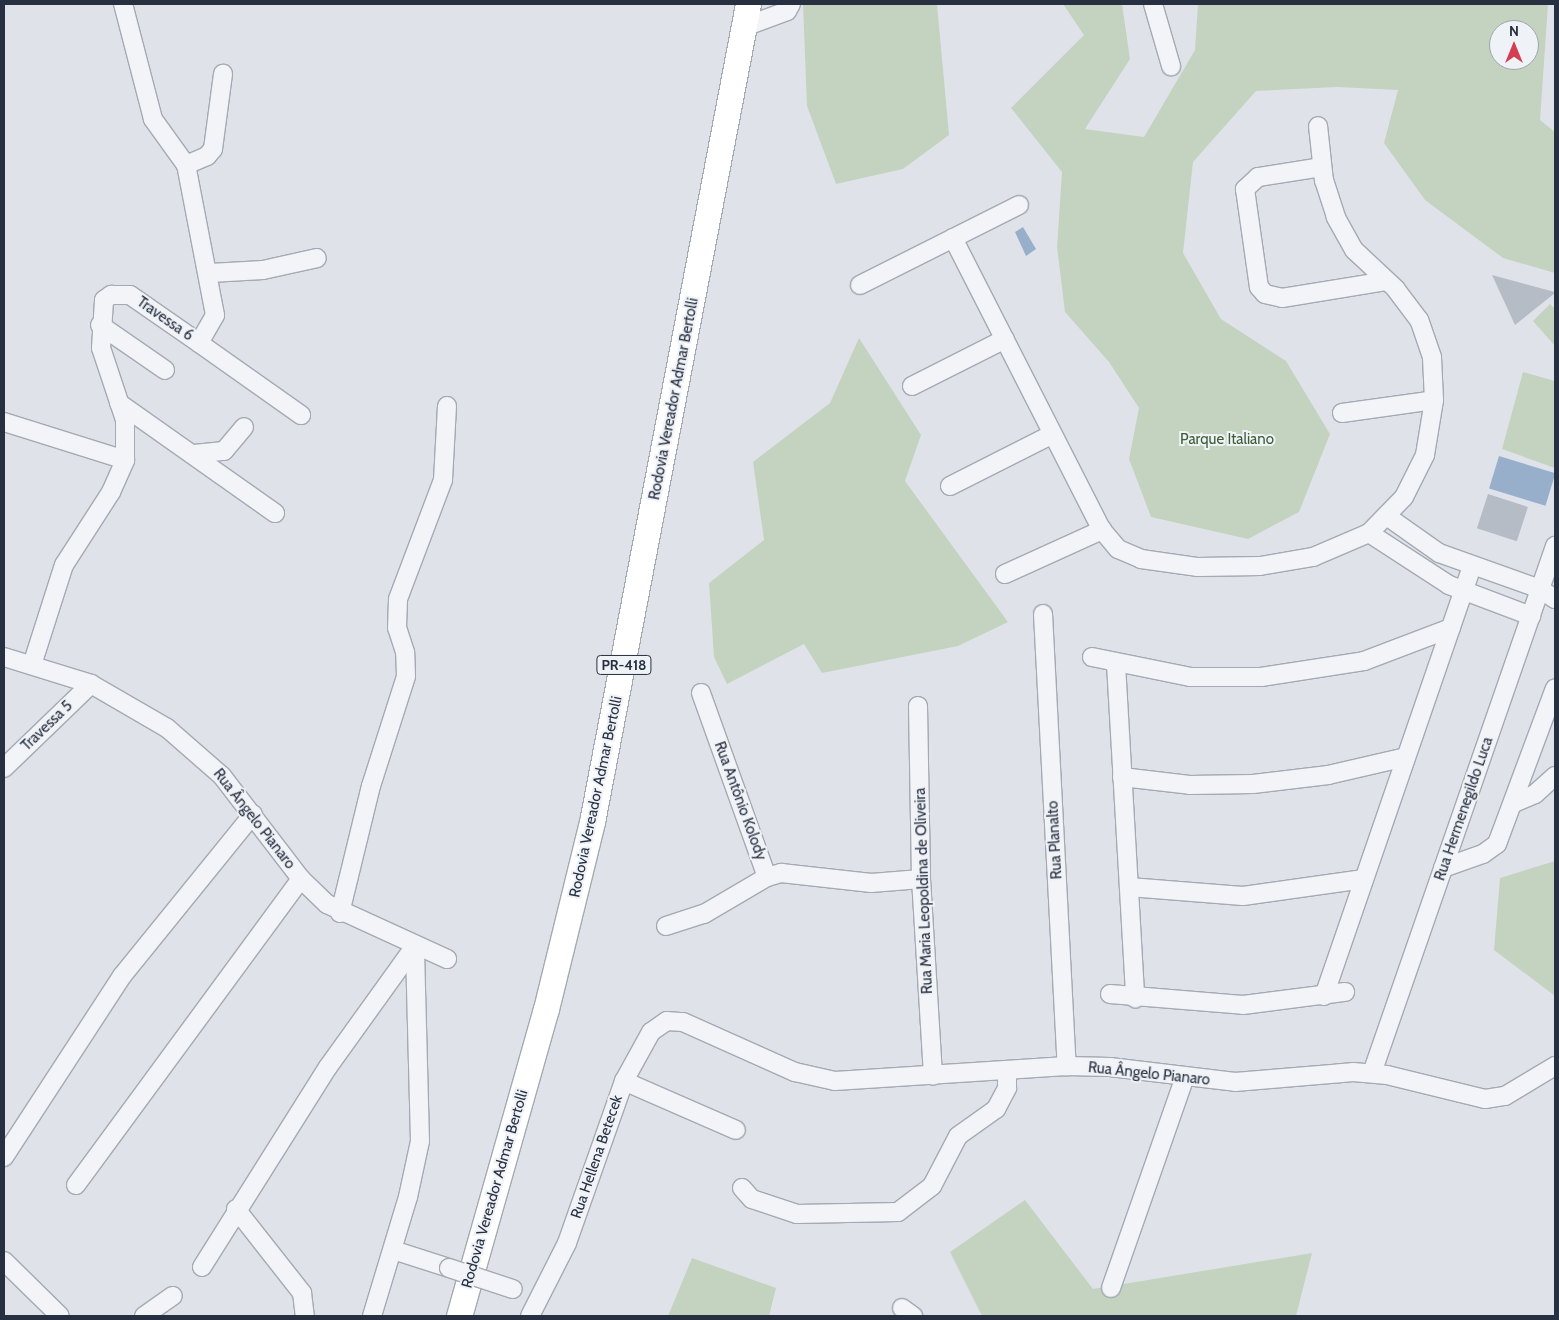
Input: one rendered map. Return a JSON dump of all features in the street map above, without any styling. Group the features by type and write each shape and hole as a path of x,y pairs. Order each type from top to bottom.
{"highway":[{"name":"Rodovia Vereador Admar Bertolli","path":"459,1316 543,1019 592,822 746,16"}],"street":[{"name":"Travessa 6","path":"32,665 64,565 111,492 125,460 128,433 120,403 104,364 100,325 104,300 121,293 139,300 199,343 215,315 210,273 186,165 153,120 123,4"},
{"path":"746,16 787,11 791,4"},
{"path":"1153,4 1171,66"},
{"path":"186,165 208,156 212,149 223,74"},
{"path":"953,238 1102,530 1118,550 1142,560 1229,568 1314,557 1369,533 1388,517 1425,455 1434,400 1427,337 1409,304 1344,235 1322,167 1318,126"},
{"path":"1322,167 1258,177 1245,190 1259,287 1265,294 1282,298 1386,280"},
{"path":"860,285 1019,205"},
{"path":"210,273 263,270 317,258"},
{"path":"100,325 165,370"},
{"path":"912,386 1005,339"},
{"path":"199,343 301,415"},
{"path":"1342,413 1434,400"},
{"path":"120,403 275,512"},
{"path":"340,913 371,786 406,676 407,662 397,628 398,598 443,480 447,406"},
{"path":"4,422 125,460"},
{"path":"194,454 224,451 244,426"},
{"path":"950,486 1053,434"},
{"path":"1388,517 1426,546 1472,567 1540,589 1555,599"},
{"path":"1006,574 1102,530"},
{"path":"1369,533 1414,566 1463,592 1531,616"},
{"name":"Rua Hermenegildo Luca","path":"1372,1073 1555,546"},
{"path":"1324,996 1472,567"},
{"name":"Rua Planalto","path":"1043,614 1067,1066"},
{"path":"1092,657 1116,664 1190,677 1295,674 1364,661 1451,628"},
{"name":"Rua Ângelo Pianaro","path":"4,657 91,684 144,712 188,744 253,814 301,879 340,913 447,960"},
{"path":"1116,664 1135,998"},
{"name":"Travessa 5","path":"4,768 91,684"},
{"path":"1443,868 1490,850 1514,803 1555,688"},
{"name":"Rua Antônio Kolody","path":"701,693 767,877 782,873 871,882 922,879"},
{"name":"Rua Maria Leopoldina de Oliveira","path":"918,706 922,879 933,1076"},
{"path":"1122,777 1190,785 1253,784 1328,775 1406,758"},
{"path":"1514,803 1535,794 1555,776"},
{"path":"4,1157 122,976 253,814"},
{"path":"666,926 704,914 767,877"},
{"path":"76,1185 301,879"},
{"path":"1129,887 1243,896 1364,879"},
{"path":"202,1267 236,1209 328,1067 415,946"},
{"path":"372,1316 393,1250 420,1141 415,946"},
{"path":"1110,994 1135,998 1243,1005 1344,992"},
{"name":"Rua Hellena Betecek","path":"530,1316 567,1243 624,1081 651,1032 667,1021 683,1022"},
{"name":"Rua Ângelo Pianaro","path":"683,1022 774,1064 816,1077 856,1081 1067,1066 1120,1068 1234,1082 1372,1073 1485,1099 1505,1096 1555,1066"},
{"path":"742,1188 752,1199 797,1214 898,1212 932,1186 958,1136 996,1109 1007,1088 1007,1070"},
{"path":"1112,1288 1185,1077"},
{"path":"624,1081 736,1130"},
{"path":"236,1209 296,1284 305,1316"},
{"path":"393,1250 538,1297"},
{"path":"4,1261 60,1316"},
{"path":"144,1316 173,1296"}],"green space":[{"path":"803,4 937,4 949,135 903,169 836,184 807,106"},
{"name":"Parque Italiano","path":"1063,4 1122,4 1130,59 1085,129 1144,137 1195,50 1198,4 1548,4 1540,120 1555,132 1555,273 1503,258 1425,200 1384,143 1398,90 1337,87 1256,91 1193,162 1183,253 1221,319 1286,361 1330,434 1299,512 1248,539 1151,517 1129,459 1139,408 1109,362 1065,312 1057,247 1062,172 1011,108 1084,35"},
{"path":"1550,304 1555,309 1555,346 1533,321"},
{"path":"859,338 921,435 905,481 1008,622 958,646 822,673 804,644 727,684 714,657 709,583 764,540 753,462 830,403"},
{"path":"1523,372 1555,381 1555,468 1502,449"},
{"path":"1555,861 1555,996 1494,950 1500,878"},
{"path":"1025,1200 1093,1289 1312,1253 1296,1316 982,1316 950,1252"},
{"path":"692,1258 776,1288 769,1316 668,1316"}],"water":[{"path":"1023,227 1036,249 1026,256 1015,232"},
{"path":"1499,456 1555,473 1545,506 1489,489"}],"building":[{"path":"1492,275 1555,292 1555,293 1515,325"},
{"path":"1488,494 1528,507 1517,541 1477,528"}]}
